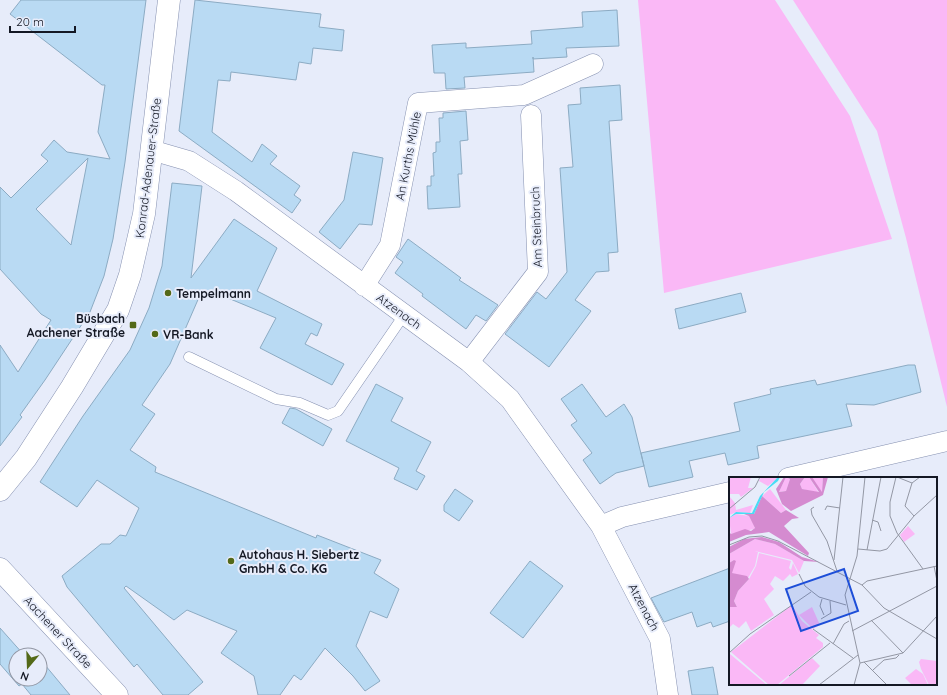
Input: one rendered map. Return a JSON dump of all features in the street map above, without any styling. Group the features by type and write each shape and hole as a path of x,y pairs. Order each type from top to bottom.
{"street":[{"name":"Konrad-Adenauer-Straße","path":"0,490 26,458 68,393 118,310 139,242 144,214 169,0"},
{"name":"An Kurths Mühle","path":"364,286 390,245 418,103 524,95 593,64"},
{"name":"Am Steinbruch","path":"468,362 538,272 531,115"},
{"name":"Atzenach","path":"151,150 189,161 236,191 468,362 510,399 601,526 660,639 668,695"},
{"path":"792,477 947,441"},
{"path":"601,526 622,516 729,492"},
{"name":"Aachener Straße","path":"0,569 112,693"}],"lane":[{"path":"189,357 276,399 300,403 328,415 338,411 404,315"}],"shaded area":[{"path":"638,0 775,0 850,116 892,239 664,293"},
{"path":"793,0 947,0 947,407 906,238 877,131"}],"building":[{"path":"21,0 146,0 125,162 113,239 104,276 90,312 20,415 22,417 0,446 0,345 18,372 51,320 41,314 0,269 0,187 11,198 48,161 41,155 54,140 67,152 110,159 98,132 105,85 102,85 10,14","holes":["88,158 71,245 36,209"]},
{"path":"195,0 321,14 319,27 344,30 342,51 313,48 311,64 299,62 296,80 231,72 230,81 218,80 212,132 252,162 262,144 277,156 270,164 300,186 294,195 301,200 292,213 179,131"},
{"path":"617,10 619,46 566,48 567,57 533,59 534,72 464,77 465,88 446,89 445,73 434,73 432,45 466,43 466,48 532,44 531,31 583,27 582,12"},
{"path":"620,85 622,120 609,121 618,252 608,253 609,271 596,272 575,300 591,311 549,367 505,334 537,292 546,299 567,272 560,168 573,167 568,105 581,104 580,88"},
{"path":"466,111 468,140 460,141 462,174 458,174 460,207 428,209 427,186 431,186 431,176 434,176 433,153 436,152 436,142 440,142 439,118 443,118 443,113"},
{"path":"353,152 383,158 372,225 359,224 340,249 319,232 344,200"},
{"path":"172,183 202,186 191,278 234,219 277,248 257,291 322,324 317,336 311,333 305,344 344,364 332,385 260,348 276,318 211,291 208,298 200,295 170,364 142,405 155,414 130,450 156,467 155,472 316,538 317,535 381,560 374,573 399,589 387,618 370,611 356,646 380,681 365,691 353,676 325,648 301,680 294,675 280,695 258,695 254,676 221,653 237,631 187,610 174,620 126,586 124,588 203,682 188,695 163,695 137,664 134,667 67,587 62,576 101,544 110,544 120,535 126,536 139,508 97,480 77,507 40,482 83,416 130,350 149,308 162,266"},
{"path":"408,239 461,278 459,280 498,305 486,321 476,315 466,329 422,296 423,294 395,273 403,262 396,257"},
{"path":"741,293 746,312 679,329 675,309"},
{"path":"908,365 915,365 921,392 874,405 846,404 852,426 757,446 759,458 728,465 725,453 689,461 693,477 649,487 641,453 740,431 734,403 771,394 770,389 815,380 817,385"},
{"path":"376,384 403,398 391,421 431,442 416,471 425,476 417,490 394,479 399,468 346,441"},
{"path":"582,384 606,417 624,404 632,417 644,466 616,473 600,484 583,460 592,453 571,425 577,421 561,399"},
{"path":"290,408 296,409 332,429 323,446 282,423"},
{"path":"455,489 473,501 459,521 444,511 444,505"},
{"path":"530,561 563,586 523,638 490,613"},
{"path":"729,568 729,621 713,627 711,622 697,627 692,612 664,622 651,598"},
{"path":"0,628 17,647 8,647 8,673 0,664"},
{"path":"713,667 718,695 692,695 688,671"},
{"path":"48,669 70,695 31,695 24,687 48,687"}],"place":[{"name":"Tempelmann","path":"168,293"},
{"name":"Büsbach Aachener Straße","path":"133,325"},
{"name":"VR-Bank","path":"155,334"},
{"name":"Autohaus H. Siebertz GmbH & Co. KG","path":"231,561"}]}
